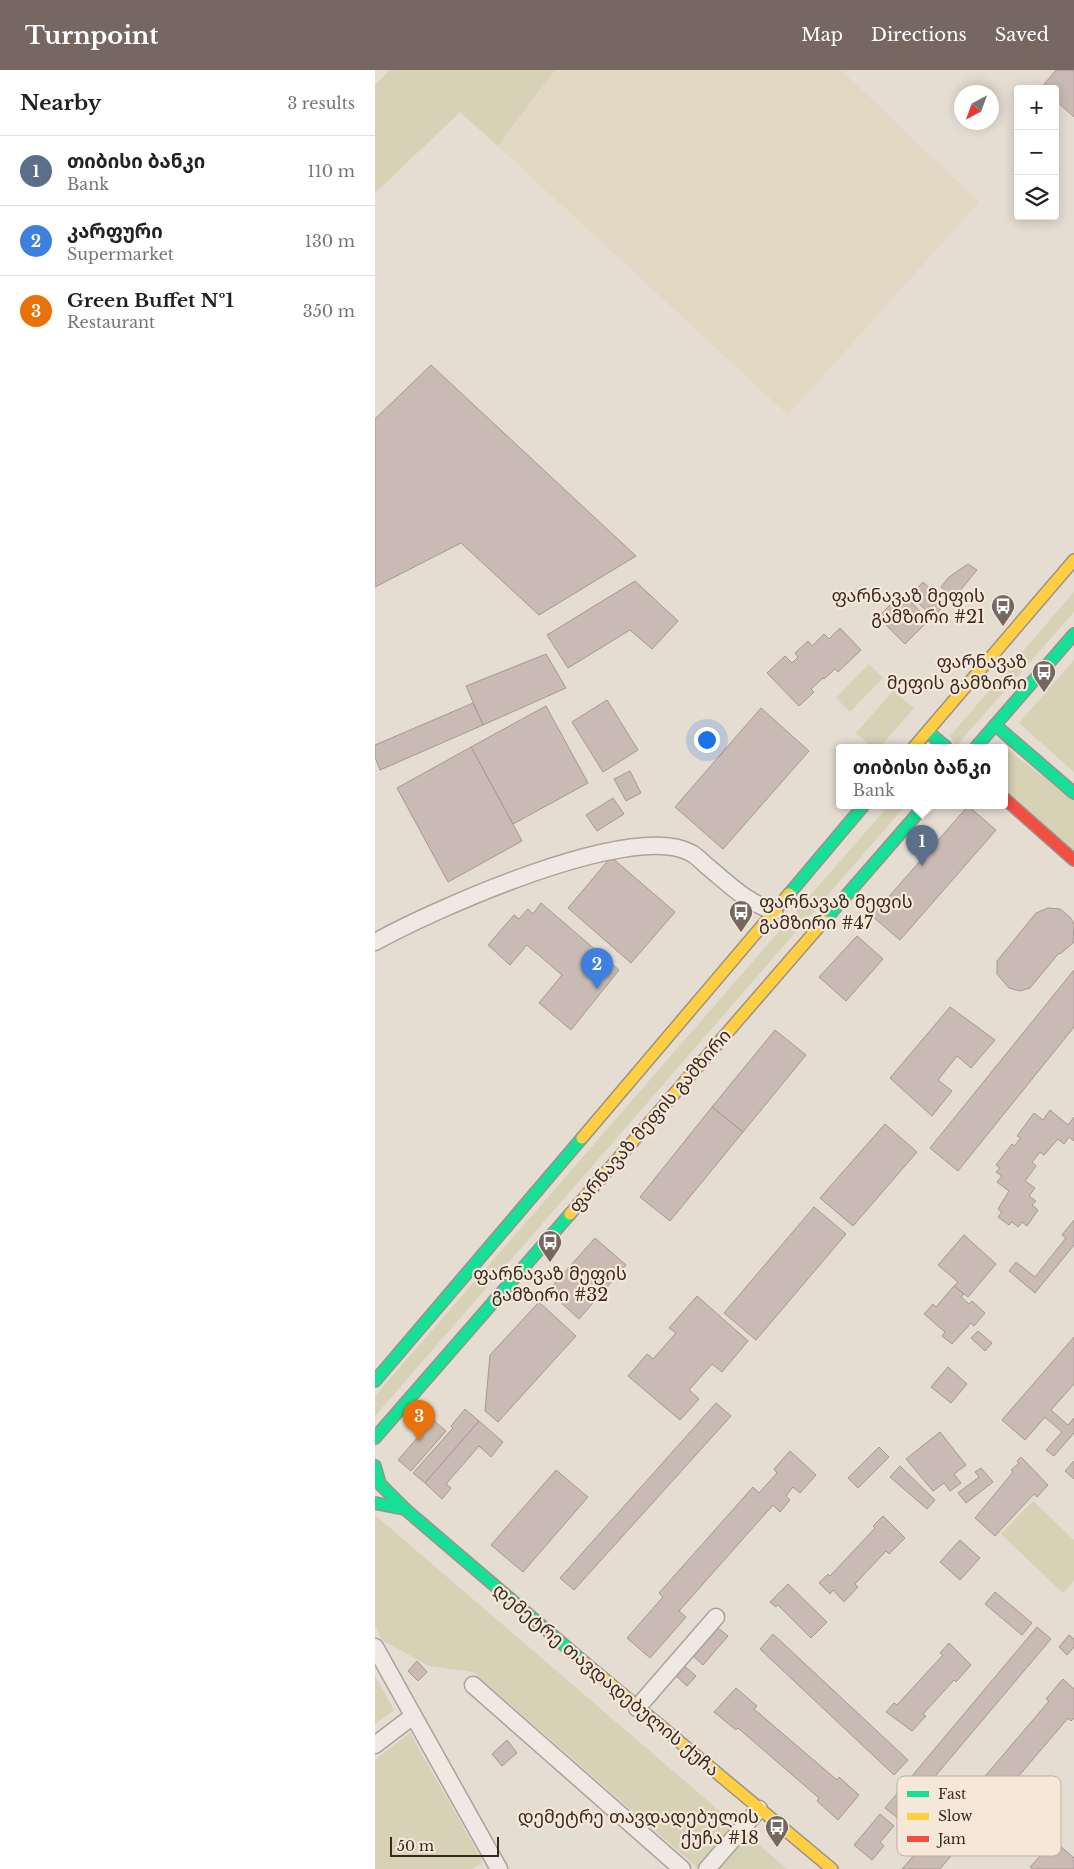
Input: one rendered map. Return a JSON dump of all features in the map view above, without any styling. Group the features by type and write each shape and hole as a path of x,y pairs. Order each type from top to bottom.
{"main road":[{"path":"917,744 1074,560"},
{"path":"979,744 1074,634"},
{"path":"995,726 1074,793"},
{"path":"928,732 942,744"},
{"path":"1008,802 1074,860"},
{"path":"375,1381 862,809"},
{"name":"ფარნავაზ მეფის გამზირი","path":"377,1436 922,809"},
{"path":"375,1448 377,1436"},
{"path":"375,1466 378,1482 405,1509"},
{"name":"დემეტრე თავდადებულის ქუჩა","path":"375,1503 405,1509 637,1708 832,1869"}],"street":[{"path":"375,942 538,870 633,845 664,845 691,852 755,905 774,912"},
{"path":"637,1708 715,1617"},
{"path":"375,1648 499,1869"},
{"path":"473,1685 682,1869"},
{"path":"375,1745 413,1716"},
{"path":"707,1869 759,1808"}],"shaded area":[{"path":"390,70 555,70 498,146 460,112 375,193 375,85"},
{"path":"555,70 841,70 979,202 788,415 498,146"},
{"path":"1074,592 1074,612 958,744 955,744 950,736"},
{"path":"1074,660 1074,772 1019,723"},
{"path":"869,664 883,678 850,712 836,698"},
{"path":"893,691 914,708 883,744 869,744 856,733"},
{"path":"1008,750 1074,800 1074,852 1008,795"},
{"path":"886,809 903,809 375,1416 375,1396"},
{"path":"1033,1501 1074,1540 1074,1581 1063,1593 1001,1534"},
{"path":"375,1515 787,1869 699,1869 473,1672 429,1666 382,1640 375,1625"},
{"path":"375,1676 394,1710 375,1724"},
{"path":"410,1733 483,1862 471,1869 375,1869 375,1760"}],"building":[{"path":"1056,70 1074,70 1074,117 1059,104 1059,85 1044,85"},
{"path":"431,365 636,556 539,615 461,543 375,587 375,419"},
{"path":"968,564 977,570 954,598 941,587 949,577"},
{"path":"635,581 678,621 652,649 630,630 568,668 547,635"},
{"path":"923,582 946,603 934,617 910,596"},
{"path":"909,600 929,620 905,644 878,617 890,605 892,607 899,601 903,605"},
{"path":"840,628 861,650 838,672 835,669 823,678 811,689 814,692 799,706 767,673 785,656 792,663 798,657 795,653 808,641 812,646 824,634 829,639"},
{"path":"546,654 566,688 483,725 466,686"},
{"path":"607,700 638,750 603,772 572,722"},
{"path":"473,703 483,725 380,770 375,757 375,745"},
{"path":"546,706 588,783 513,824 471,747"},
{"path":"761,708 809,751 723,849 675,807"},
{"path":"471,747 522,841 448,882 397,788"},
{"path":"630,771 641,793 626,801 614,779"},
{"path":"613,798 624,814 597,831 586,815"},
{"path":"965,809 972,809 996,830 900,940 872,916"},
{"path":"611,857 675,912 631,963 568,908"},
{"path":"541,903 619,970 571,1030 539,1003 562,975 527,945 510,965 488,945 514,915 519,919 528,909 533,914"},
{"path":"1048,908 1060,909 1070,917 1074,924 1073,943 1059,953 1030,988 1020,991 1009,988 997,974 997,961 1036,913"},
{"path":"857,936 883,959 846,1001 819,977"},
{"path":"1074,970 1074,1027 958,1171 930,1148"},
{"path":"950,1007 995,1040 971,1068 957,1056 938,1080 952,1091 932,1116 890,1078"},
{"path":"775,1030 806,1055 743,1132 712,1107"},
{"path":"712,1107 743,1132 670,1221 640,1197"},
{"path":"1050,1110 1068,1125 1074,1117 1074,1141 1069,1137 1064,1144 1058,1139 1044,1155 1040,1152 1032,1162 1036,1166 1025,1181 1035,1188 1029,1196 1036,1201 1032,1205 1038,1210 1027,1226 1022,1222 1018,1227 1012,1222 1009,1225 998,1217 1002,1212 998,1209 1009,1191 997,1182 1002,1176 996,1172 1000,1168 996,1165 1012,1144 1014,1146 1021,1138 1017,1136 1034,1113 1043,1120"},
{"path":"885,1124 917,1152 853,1226 820,1198"},
{"path":"814,1207 846,1234 756,1340 724,1313"},
{"path":"1074,1220 1074,1245 1035,1293 1009,1271 1016,1262 1035,1277 1066,1238 1062,1235"},
{"path":"964,1235 996,1264 968,1297 954,1286 958,1282 938,1265"},
{"path":"595,1238 626,1265 579,1319 548,1291"},
{"path":"954,1286 964,1294 961,1297 969,1304 972,1301 985,1313 974,1326 971,1323 952,1344 942,1336 945,1332 924,1314 933,1304 936,1307"},
{"path":"697,1296 748,1341 722,1372 712,1364 689,1390 699,1399 680,1420 628,1376 647,1354 653,1359 676,1333 669,1328"},
{"path":"539,1302 576,1336 498,1422 485,1411 490,1355"},
{"path":"978,1331 992,1343 985,1351 971,1338"},
{"path":"1074,1337 1074,1384 1051,1410 1068,1425 1074,1418 1074,1433 1054,1456 1046,1450 1062,1432 1045,1417 1025,1440 1002,1420"},
{"path":"948,1367 967,1384 951,1403 931,1387"},
{"path":"716,1403 731,1416 574,1590 560,1578"},
{"path":"465,1409 479,1421 425,1483 413,1473 453,1428 451,1426"},
{"path":"433,1420 446,1431 411,1471 398,1460"},
{"path":"479,1421 503,1442 491,1457 479,1446 446,1484 451,1488 442,1499 425,1483"},
{"path":"940,1432 966,1465 954,1474 961,1483 950,1491 944,1483 933,1491 906,1459"},
{"path":"879,1447 889,1457 858,1488 848,1478"},
{"path":"790,1451 816,1475 800,1493 793,1487 786,1496 790,1500 780,1512 773,1505 679,1611 686,1617 650,1658 627,1638 663,1597 659,1593 753,1487 759,1493 777,1473 774,1469"},
{"path":"1021,1457 1048,1485 1037,1497 1034,1494 995,1536 975,1518 1013,1472 1011,1470 1019,1463 1017,1461"},
{"path":"1074,1461 1074,1479 1065,1471"},
{"path":"900,1466 935,1500 927,1509 890,1477"},
{"path":"981,1468 993,1482 966,1503 958,1493 979,1477 975,1472"},
{"path":"556,1470 588,1497 523,1572 491,1545"},
{"path":"883,1516 905,1538 889,1554 886,1551 855,1584 858,1587 844,1602 833,1590 830,1594 819,1583 828,1574 830,1576 875,1528 873,1526"},
{"path":"960,1540 980,1558 960,1580 940,1562"},
{"path":"788,1584 827,1622 811,1638 778,1605 776,1607 770,1602"},
{"path":"995,1592 1032,1623 1022,1635 985,1604"},
{"path":"714,1625 728,1636 703,1665 690,1653"},
{"path":"1037,1627 1051,1639 935,1776 912,1776"},
{"path":"773,1634 908,1760 894,1775 760,1649"},
{"path":"1069,1635 1074,1639 1074,1647 1067,1655 1059,1647"},
{"path":"949,1643 971,1665 956,1682 954,1680 923,1714 926,1716 912,1731 886,1712 894,1703 897,1705 943,1655 940,1653"},
{"path":"417,1661 427,1672 418,1681 408,1671"},
{"path":"681,1663 696,1676 687,1686 672,1672"},
{"path":"1063,1679 1074,1689 1074,1718 1071,1721 1068,1718 1019,1776 985,1776 1049,1701 1046,1699"},
{"path":"736,1688 757,1706 754,1709 837,1780 839,1777 859,1795 838,1820 817,1801 819,1798 738,1728 736,1730 714,1712"},
{"path":"507,1740 517,1753 502,1766 492,1754"},
{"path":"897,1794 897,1817 885,1808"},
{"path":"880,1814 894,1826 880,1842 884,1846 872,1860 854,1845"},
{"path":"1061,1847 1074,1858 1074,1869 1033,1869 1030,1867 1040,1856 1061,1856"},
{"path":"913,1856 951,1856 940,1869 902,1869"}],"traffic: fast":[{"path":"979,744 1074,634"},
{"path":"995,725 1074,793"},
{"path":"928,732 942,744"},
{"path":"789,894 861,809"},
{"path":"824,921 922,809"},
{"path":"375,1381 582,1138"},
{"path":"375,1438 570,1214"},
{"path":"375,1466 380,1484 405,1509"},
{"path":"375,1503 405,1509 584,1662"}],"traffic: slow":[{"path":"917,744 1074,560"},
{"path":"582,1138 789,894"},
{"path":"570,1214 824,921"},
{"path":"584,1662 832,1869"}],"traffic: jam":[{"path":"1008,802 1074,860"}],"place":[{"name":"ფარნავაზ მეფის გამზირი #21","path":"1003,627"},
{"name":"ფარნავაზ მეფის გამზირი","path":"1044,693"},
{"name":"თიბისი ბანკი","path":"922,866"},
{"name":"ფარნავაზ მეფის გამზირი #47","path":"741,933"},
{"name":"კარფური","path":"597,989"},
{"name":"ფარნავაზ მეფის გამზირი #32","path":"550,1263"},
{"name":"Green Buffet №1","path":"419,1441"},
{"name":"დემეტრე თავდადებულის ქუჩა #18","path":"777,1848"}]}
